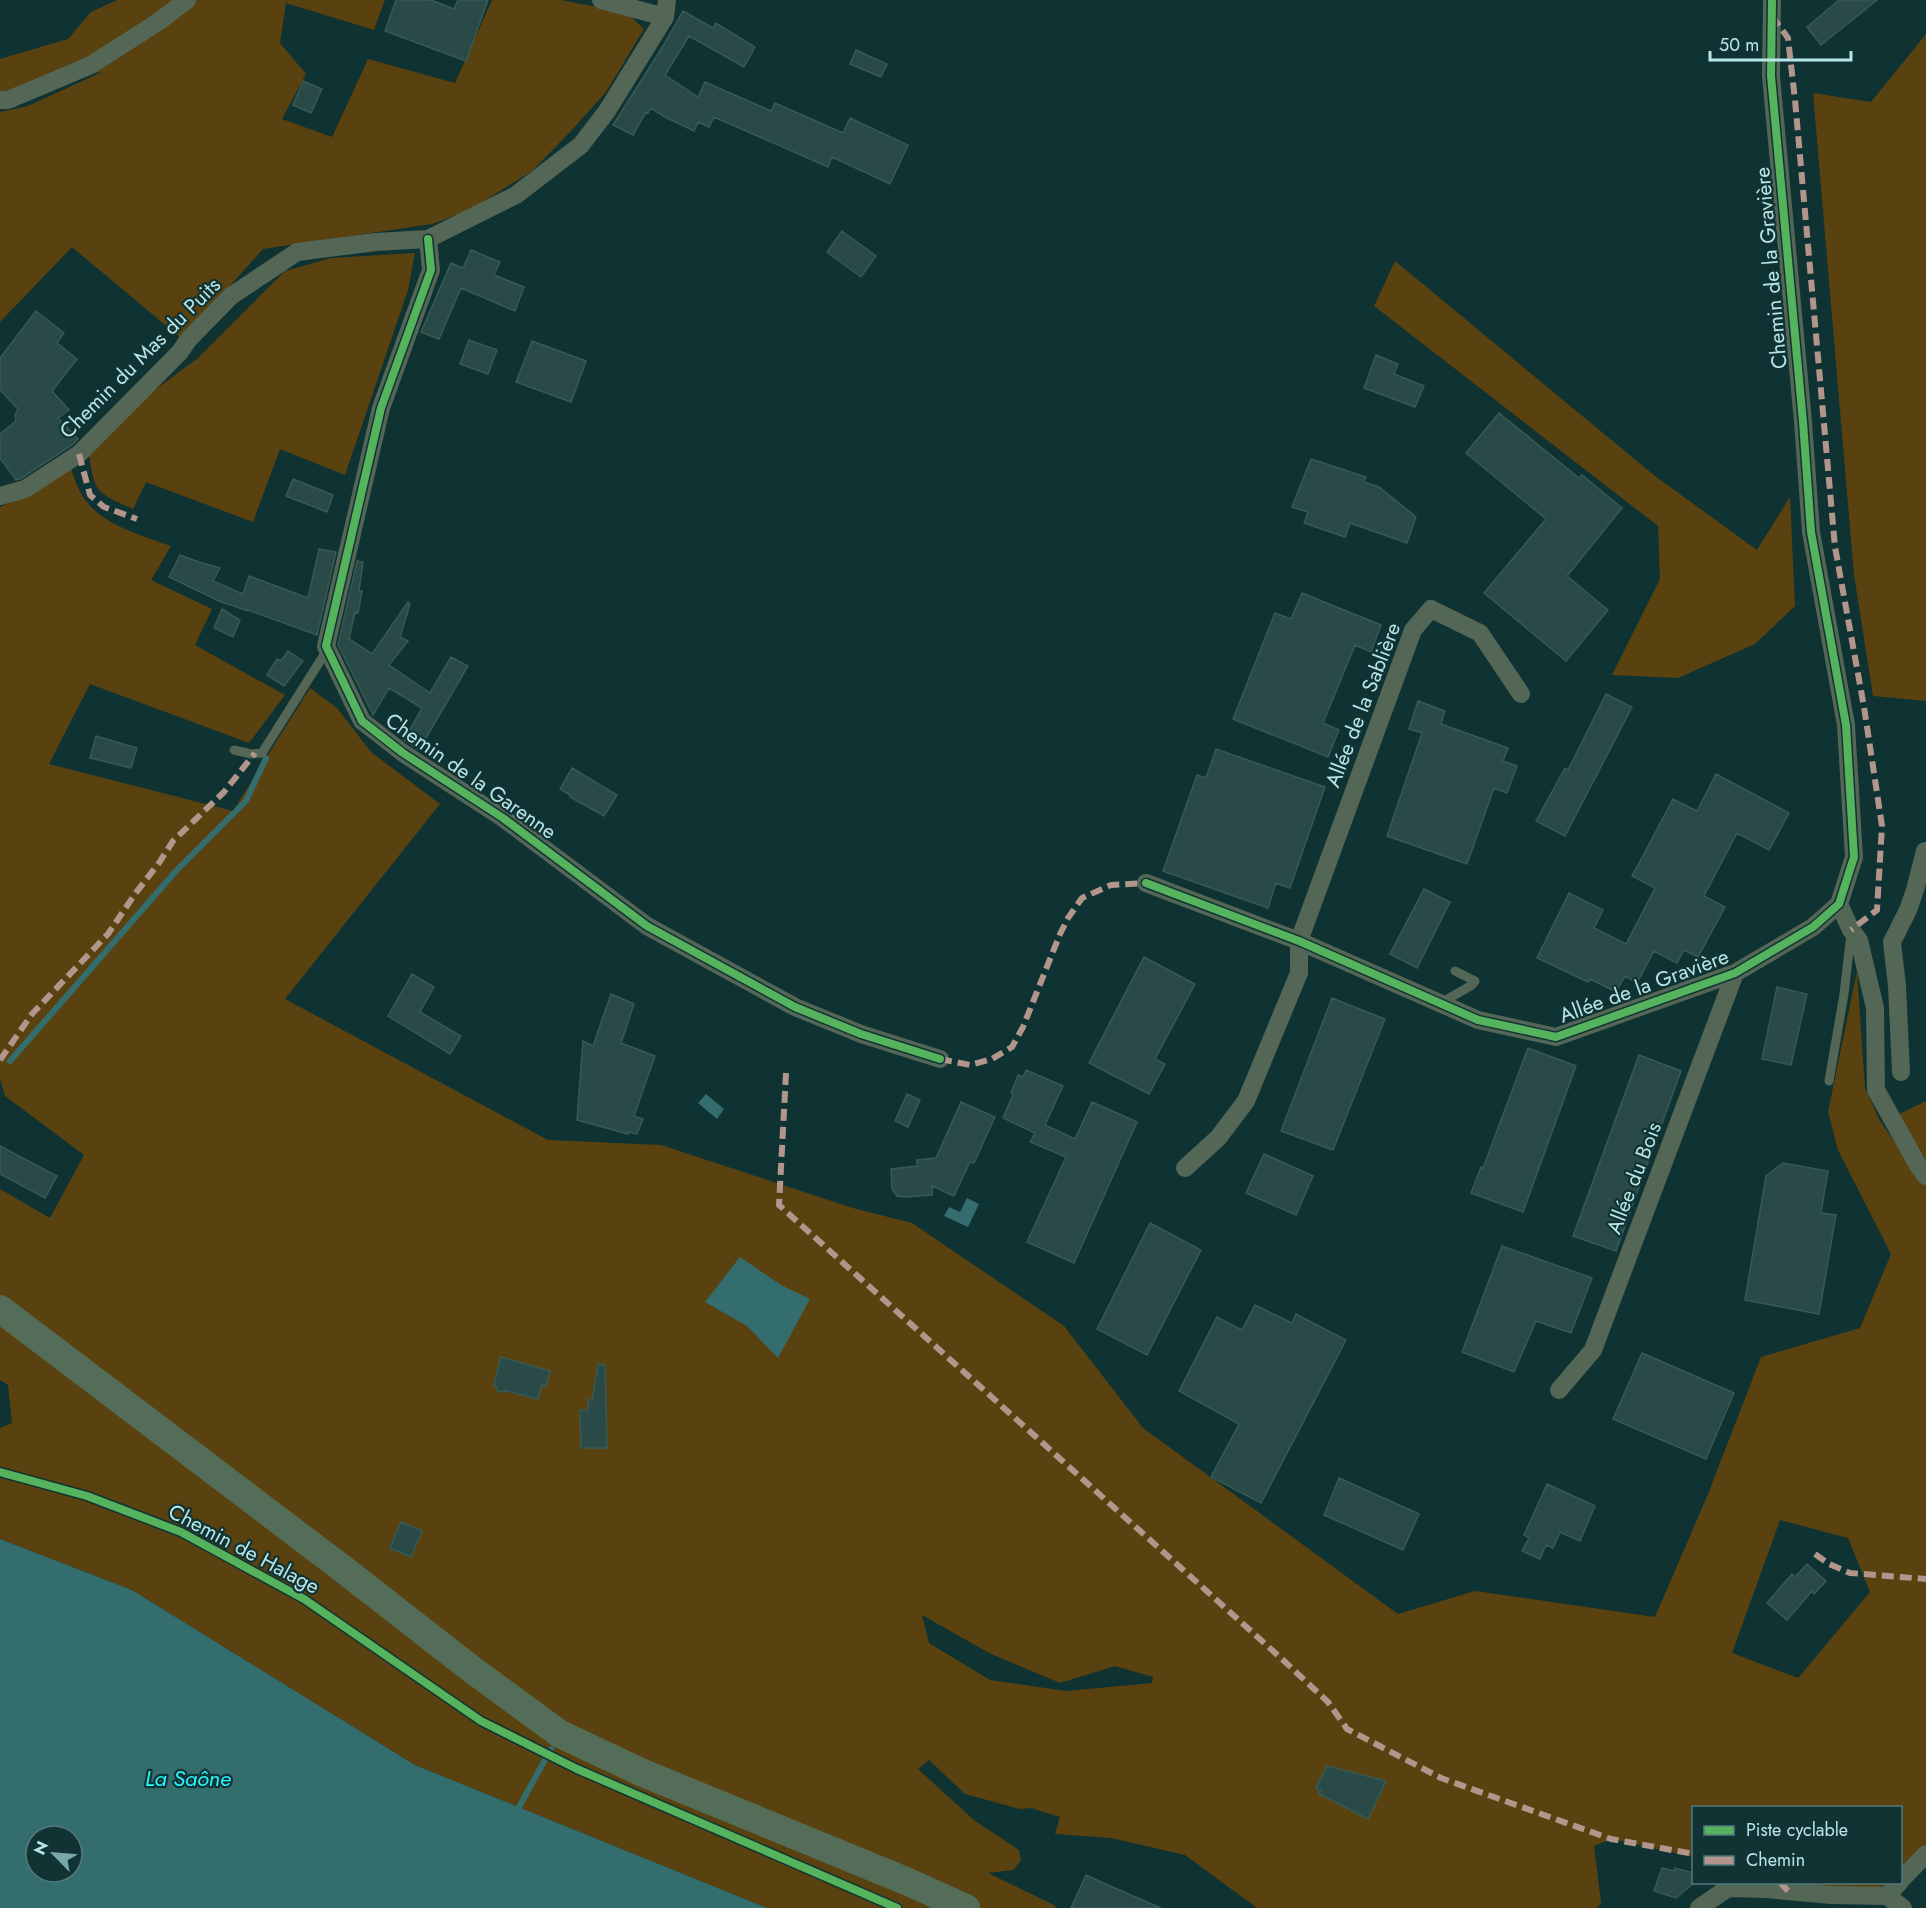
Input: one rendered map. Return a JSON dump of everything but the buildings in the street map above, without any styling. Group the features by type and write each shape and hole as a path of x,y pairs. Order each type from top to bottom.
{"main road":[{"path":"0,1310 560,1734 643,1773 966,1908"}],"street":[{"path":"0,100 8,100 91,65 158,22 187,0"},
{"path":"601,0 666,8"},
{"name":"Chemin de la Gravière","path":"1772,0 1771,76 1811,532 1846,725 1854,857 1839,904"},
{"name":"Chemin du Mas du Puits","path":"0,496 26,489 78,454 180,352 188,340 231,296 297,252 376,242 428,239 516,195 581,145 607,111 666,8"},
{"path":"327,650 326,646 381,408 430,270 428,239"},
{"name":"Allée de la Sablière","path":"1299,941 1413,630 1431,609 1480,633 1521,694"},
{"name":"Chemin de la Garenne","path":"327,650 362,721 403,753 503,818 647,926 795,1007 861,1034 940,1059"},
{"path":"1901,1072 1897,986 1892,942 1908,910 1925,851"},
{"path":"1146,883 1299,941 1299,973 1246,1101 1218,1138 1185,1168"},
{"path":"1839,904 1855,935 1875,1008 1876,1090 1922,1172"},
{"name":"Allée de la Gravière","path":"1299,941 1478,1020 1556,1037 1735,973 1813,927 1839,904"},
{"path":"1855,935 1892,942"},
{"name":"Allée du Bois","path":"1559,1390 1593,1350 1735,973"},
{"path":"1902,1880 1926,1854"},
{"path":"1700,1908 1728,1888 1832,1895 1896,1887 1903,1908"}],"lane":[{"path":"234,750 251,754 262,753 327,650"},
{"path":"1829,1081 1855,935"},
{"path":"1441,1004 1475,981 1455,971"}],"shaded area":[{"path":"117,0 385,0 374,30 286,3 280,43 306,74 282,119 332,137 368,59 455,83 492,0 561,0 627,13 644,29 606,92 571,131 532,171 468,211 432,224 263,249 182,339 72,247 0,322 0,112 28,106 102,72 53,79 0,98 0,59 68,39 91,12"},
{"path":"1926,34 1926,701 1873,696 1854,575 1813,93 1871,102"},
{"path":"415,253 408,290 345,475 280,449 253,522 146,482 133,509 110,498 98,488 92,474 88,449 152,392 198,358 285,271 331,258"},
{"path":"1395,261 1655,476 1757,550 1790,497 1795,606 1755,644 1678,678 1612,675 1660,579 1658,526 1374,306"},
{"path":"70,466 83,496 103,517 124,529 171,546 151,580 212,609 195,645 285,695 249,743 90,684 49,764 233,811 310,688 337,708 371,752 440,804 285,999 548,1140 661,1145 853,1208 912,1223 1064,1326 1143,1428 1398,1614 1475,1591 1655,1617 1708,1494 1761,1357 1860,1328 1891,1254 1838,1150 1828,1112 1857,971 1865,1088 1880,1121 1926,1186 1926,1851 1902,1873 1902,1806 1692,1806 1692,1857 1612,1839 1594,1846 1601,1903 1597,1908 1257,1908 1185,1855 1111,1838 1055,1834 1060,1817 1031,1808 1020,1809 965,1794 929,1760 918,1769 975,1821 1019,1850 1021,1860 1013,1870 988,1873 1056,1906 1055,1908 767,1908 415,1765 132,1590 0,1539 0,1428 12,1423 8,1385 0,1380 0,1189 50,1218 84,1155 5,1096 0,1079 0,507 52,481","holes":["1780,1520 1848,1538 1870,1592 1798,1678 1732,1653","922,1615 989,1653 1060,1683 1115,1666 1153,1677 1152,1683 1066,1691 990,1680 929,1643"]},
{"path":"1926,1101 1926,1160 1891,1118"},
{"path":"1813,1884 1890,1884 1880,1893"}],"water":[{"path":"706,1094 724,1109 717,1119 698,1103"},
{"path":"967,1198 979,1204 968,1227 944,1216 949,1207 960,1212"},
{"path":"740,1257 781,1285 810,1299 778,1358 747,1326 705,1302"},
{"name":"La Saône","path":"0,1539 132,1590 415,1765 767,1908 0,1908"}],"waterway":[{"path":"10,1061 176,871 246,801 266,758"},
{"path":"519,1807 551,1749"}],"marked path":[{"path":"1772,16 1788,38 1835,547 1864,707 1882,826 1877,910 1851,930"},
{"path":"79,454 90,495 104,507 137,519"},
{"path":"0,1060 32,1014 108,934 173,841 224,792 255,753"},
{"path":"940,1059 970,1065 992,1059 1012,1047 1023,1027 1060,934 1082,898 1111,885 1146,883"},
{"path":"786,1073 779,1205 1283,1660 1328,1702 1347,1729 1441,1778 1611,1839 1692,1854"},
{"path":"1815,1554 1829,1564 1850,1573 1926,1579"},
{"path":"1782,1884 1788,1891"}],"cycle path":[{"path":"1146,883 1299,941 1478,1020 1556,1037 1735,973 1813,927 1839,904 1854,857 1846,725 1811,532 1771,76 1772,0"},
{"path":"428,239 431,270 381,408 326,646 362,721 403,753 503,818 647,926 795,1007 861,1034 940,1059"},
{"name":"Chemin de Halage","path":"0,1472 87,1496 181,1532 304,1599 481,1721 577,1769 897,1908"}]}
